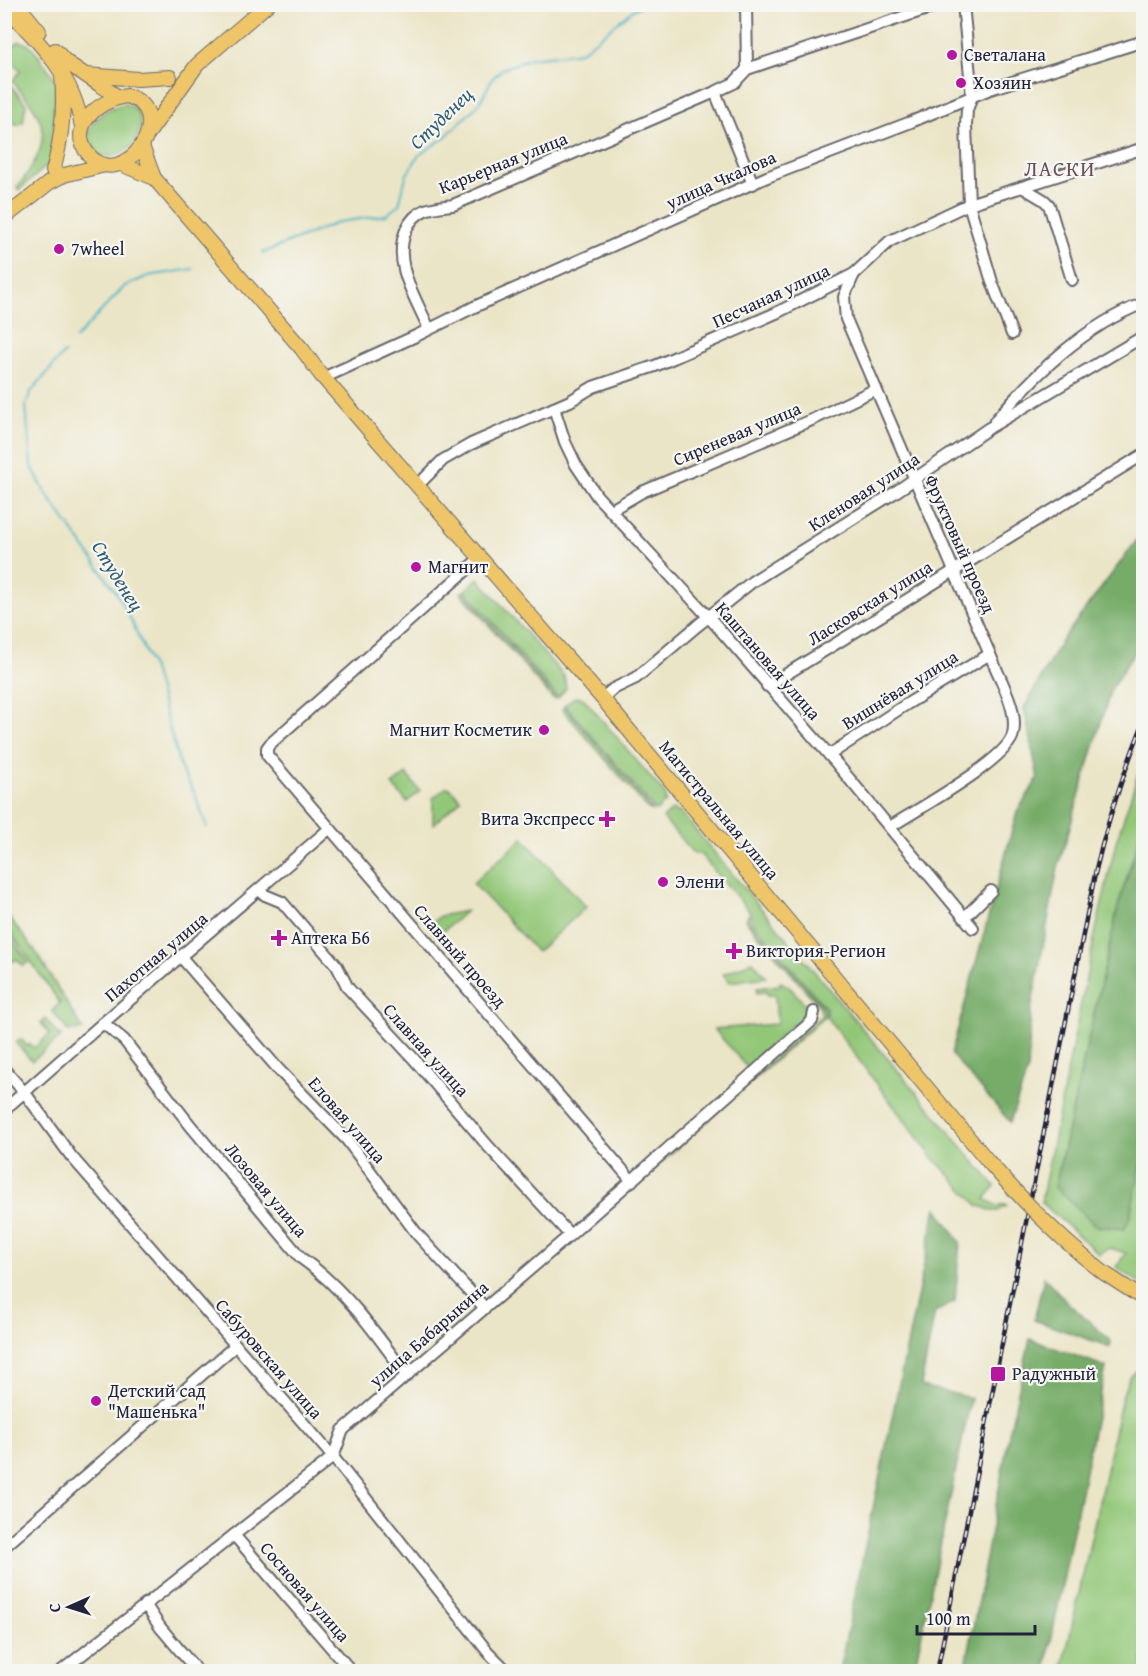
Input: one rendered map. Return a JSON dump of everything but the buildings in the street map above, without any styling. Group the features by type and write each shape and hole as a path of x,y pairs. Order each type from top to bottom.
{"main road":[{"path":"17,4 47,47 74,93 84,150 90,158 105,165"},
{"path":"121,164 134,155 197,66 268,4"},
{"path":"4,6 66,62 123,96 140,102 146,111 148,127 144,141 154,178"},
{"path":"41,188 81,131 92,111 110,100 197,66"},
{"path":"53,171 63,126 64,99 61,71"},
{"path":"85,75 138,79 170,77"},
{"path":"4,219 41,188 64,175 105,165 121,164 154,178"},
{"name":"Магистральная улица","path":"154,178 302,349 323,378 480,558 607,694 988,1161 1072,1248 1104,1274 1143,1299"}],"street":[{"path":"746,4 747,69"},
{"name":"Карьерная улица","path":"429,329 406,278 403,266 402,241 416,216 431,208 453,205 715,92 734,83 747,69 942,4"},
{"path":"963,4 972,96 967,110 966,125 969,204 992,282 1012,334"},
{"name":"улица Чкалова","path":"323,378 474,307 753,184 972,96 1143,41"},
{"path":"715,92 753,184"},
{"name":"Песчаная улица","path":"417,486 443,460 471,444 554,408 593,387 655,366 719,339 854,274 890,241 969,204 1143,148"},
{"path":"1022,187 1049,205 1072,280"},
{"name":"Фруктовый проезд","path":"854,274 844,297 844,313 990,654 1006,693 1013,721 1012,739 995,758 890,827"},
{"path":"989,428 1038,375 1079,340 1110,318 1143,303"},
{"name":"Кленовая улица","path":"607,694 636,678 753,581 943,461 989,428 1143,336"},
{"name":"Сиреневая улица","path":"610,510 642,492 876,390"},
{"name":"Каштановая улица","path":"554,408 576,465 597,496 708,617 829,755 973,928"},
{"name":"Ласковская улица","path":"768,686 1143,454"},
{"name":"Славный проезд","path":"480,558 270,744 266,752 269,759 632,1181"},
{"name":"Вишнёвая улица","path":"829,755 990,654"},
{"name":"Пахотная улица","path":"4,1110 329,829"},
{"name":"Славная улица","path":"259,890 282,902 301,923 337,966 348,988 570,1235"},
{"path":"965,917 991,891"},
{"name":"Еловая улица","path":"181,957 279,1070 347,1140 417,1234 484,1307"},
{"name":"улица Бабарыкина","path":"333,1457 343,1430 632,1181 812,1021 814,1012"},
{"name":"Лозовая улица","path":"103,1023 124,1040 190,1125 301,1258 323,1273 377,1334 407,1376"},
{"name":"Сабуровская улица","path":"4,1069 25,1093 71,1156 333,1457 489,1652 508,1671"},
{"path":"4,1547 236,1345"},
{"path":"60,1671 333,1457"},
{"name":"Сосновая улица","path":"234,1535 352,1671"},
{"path":"145,1604 160,1627 198,1671"}],"green space":[{"path":"20,41 31,46 56,83 51,160 19,190 17,187 33,164 42,140 42,129 35,110 12,81 21,71 6,53"},
{"path":"5,79 26,104 23,122 15,125 5,112"},
{"path":"124,104 134,109 140,116 141,126 138,136 132,146 123,153 112,156 99,155 92,147 89,131 99,117"},
{"path":"1143,532 1143,639 1111,689 1058,867 1031,1010 1028,1069 1010,1122 951,1054 1017,812 1038,778 1024,708 1060,643"},
{"path":"478,578 564,676 566,688 558,698 465,590"},
{"path":"463,591 556,699 552,698 461,593"},
{"path":"573,698 584,699 665,794 666,802 656,811 565,705"},
{"path":"564,706 653,811 648,809 562,709"},
{"path":"1143,759 1143,826 1119,903 1055,1187 1124,1229 1129,1219 1143,1155 1143,1285 1116,1267 1126,1253 1110,1248 1099,1254 1041,1202 1116,842"},
{"path":"406,774 420,791 407,802 392,785"},
{"path":"447,787 461,800 433,824 433,798"},
{"path":"672,810 681,813 995,1186 985,1199 997,1206 1007,1205 998,1211 992,1211 978,1205 933,1158 827,1018 826,1008 752,921 751,913 700,854 693,853 663,818"},
{"path":"1143,826 1144,1155 1129,1219 1124,1229 1096,1226 1055,1187 1119,903"},
{"path":"523,838 586,907 537,952 473,883"},
{"path":"4,911 36,952 83,1030 68,1031 52,1011 60,1003 5,925"},
{"path":"466,911 438,936 429,926 440,916"},
{"path":"749,914 749,921 823,1007 825,1016 583,1232 582,1230 822,1015 820,1007 746,921"},
{"path":"4,929 28,962 23,966 17,959 12,962 5,955"},
{"path":"753,961 766,977 730,982 723,974"},
{"path":"780,982 798,996 810,1017 798,1027 792,1025 778,1039 779,1046 749,1070 714,1029 777,1024 775,995 768,995 766,992 757,993 757,988 780,985"},
{"path":"45,1019 61,1037 32,1061 16,1043 21,1039 27,1046 30,1044 34,1048 50,1034 41,1023"},
{"path":"936,1207 960,1242 955,1302 935,1312 921,1386 971,1398 914,1671 839,1671"},
{"path":"1044,1277 1067,1302 1111,1341 1110,1347 1034,1320"},
{"path":"1030,1339 1106,1367 1045,1671 965,1671 1010,1429"},
{"path":"1143,1370 1143,1671 1062,1671 1122,1397 1130,1375"}],"waterway":[{"name":"Студенец","path":"263,253 339,222 386,215 399,205 406,176 419,155 444,138 479,104 492,79 502,69 531,58 581,52 633,10 644,4"},
{"name":"Студенец","path":"75,339 125,286 148,276 193,269"},
{"name":"Студенец","path":"64,353 30,393 26,406 31,465 45,492 116,592 131,620 153,669 181,769 194,792 207,827"}],"railway":[{"path":"937,1672 1095,874 1116,796 1144,721"}],"place":[{"name":"Светалана","path":"952,55"},
{"name":"Хозяин","path":"961,83"},
{"name":"7wheel","path":"59,249"},
{"name":"Магнит","path":"416,567"},
{"name":"Магнит Косметик","path":"544,730"},
{"name":"Вита Экспресс","path":"607,819"},
{"name":"Элени","path":"663,882"},
{"name":"Аптека Б6","path":"279,938"},
{"name":"Виктория-Регион","path":"734,951"},
{"name":"Радужный","path":"998,1374"},
{"name":"Детский сад \"Машенька\"","path":"96,1401"}],"district":[{"name":"ЛАСКИ","path":"1060,169"}]}
